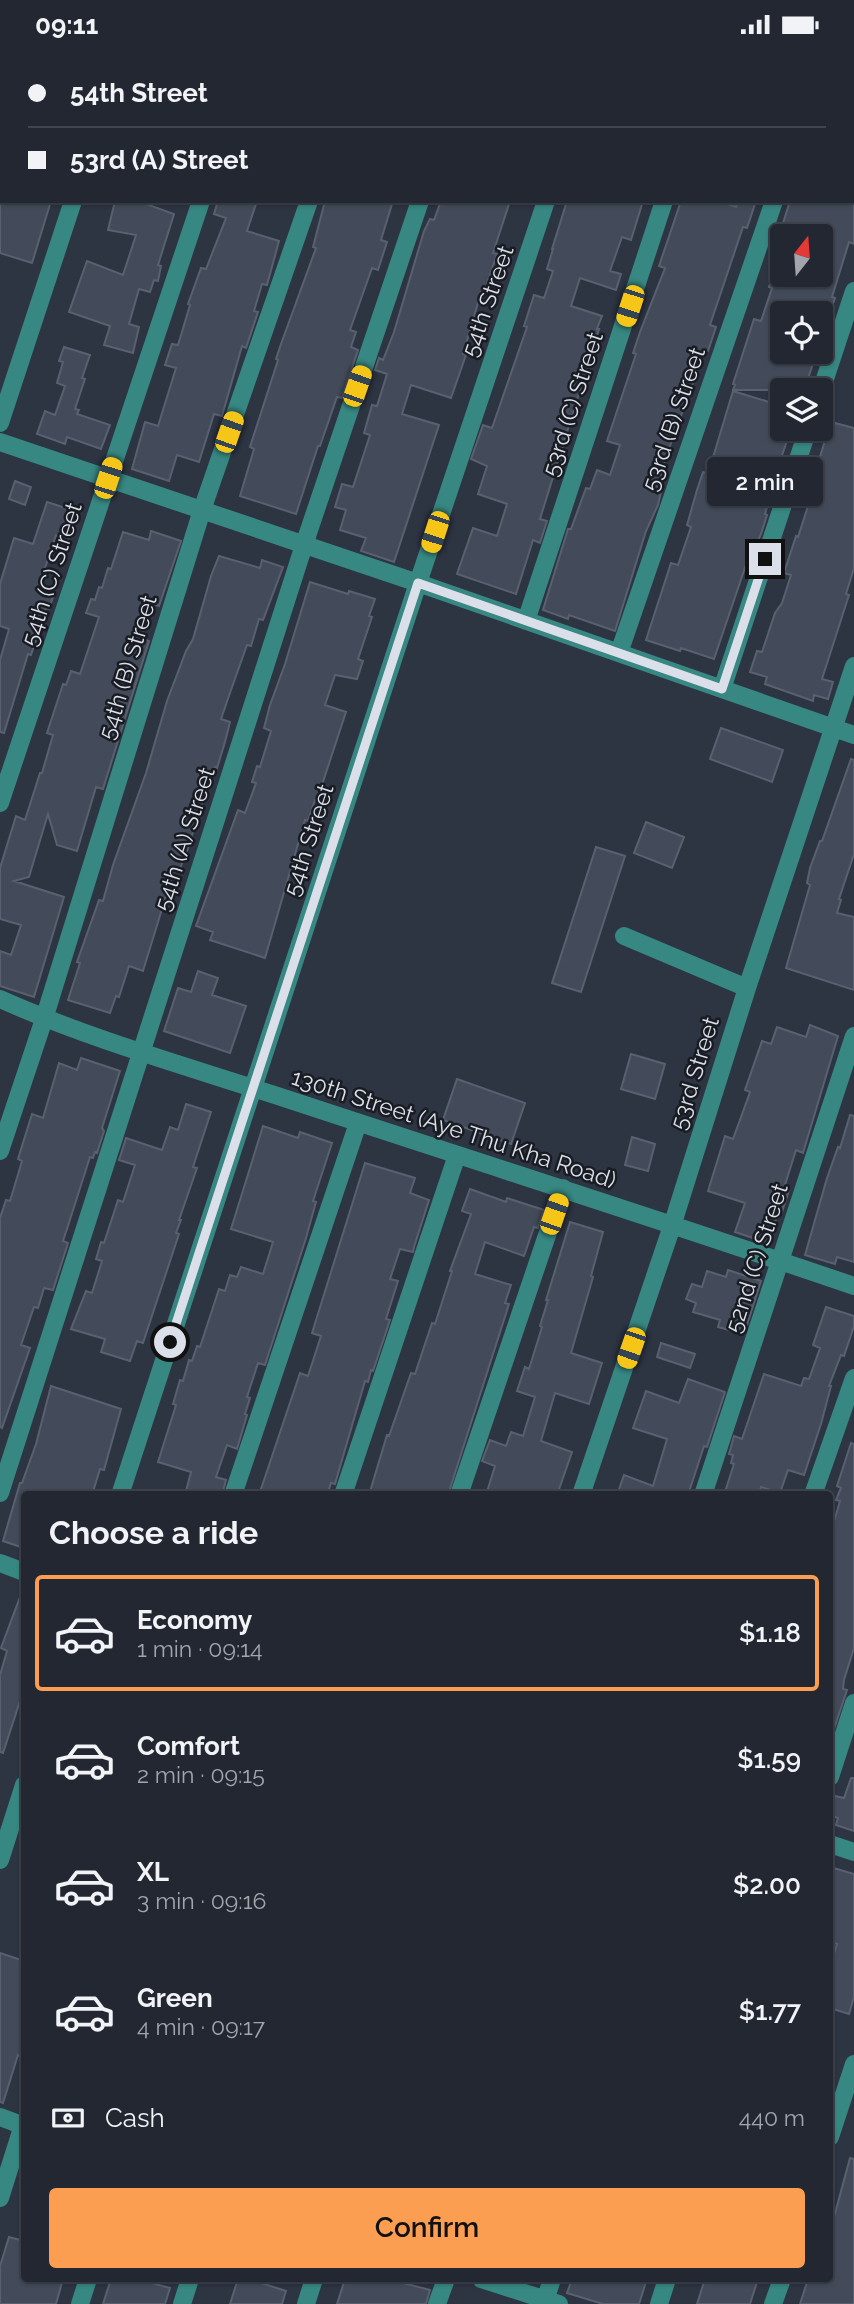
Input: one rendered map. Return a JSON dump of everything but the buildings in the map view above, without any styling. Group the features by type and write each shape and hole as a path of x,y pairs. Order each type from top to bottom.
{"street":[{"path":"0,423 73,203"},
{"name":"54th (C) Street","path":"0,803 200,203"},
{"name":"54th (B) Street","path":"0,1151 44,1019 202,510 308,203"},
{"name":"54th (A) Street","path":"0,1493 304,545 419,203"},
{"name":"54th Street","path":"121,1491 418,583 545,203"},
{"name":"53rd (C) Street","path":"526,621 663,203"},
{"name":"53rd (B) Street","path":"619,653 774,203"},
{"path":"825,378 854,291"},
{"path":"722,689 804,441"},
{"path":"0,442 418,583 854,735"},
{"name":"53rd Street","path":"582,1491 672,1226 747,988 854,666"},
{"path":"624,936 747,988"},
{"name":"130th Street (Aye Thu Kha Road)","path":"0,999 44,1019 141,1054 563,1188 854,1286"},
{"name":"52nd (C) Street","path":"704,1491 854,1035"},
{"path":"234,1491 358,1123"},
{"path":"344,1491 457,1155"},
{"path":"460,1491 563,1188"},
{"path":"814,1491 854,1378"},
{"path":"0,1563 21,1570"},
{"path":"833,1768 854,1703"},
{"path":"0,1860 21,1794"},
{"path":"833,1845 854,1852"},
{"path":"833,2128 854,2064"},
{"path":"0,2117 21,2123"},
{"path":"0,2198 21,2133"},
{"path":"80,2304 87,2282"},
{"path":"182,2304 189,2282"},
{"path":"306,2304 313,2282"},
{"path":"437,2304 445,2282"},
{"path":"490,2282 549,2303 552,2282"},
{"path":"659,2304 666,2282"},
{"path":"774,2304 781,2282"}],"route":[{"path":"170,1342 418,583 722,689 765,559"}]}
